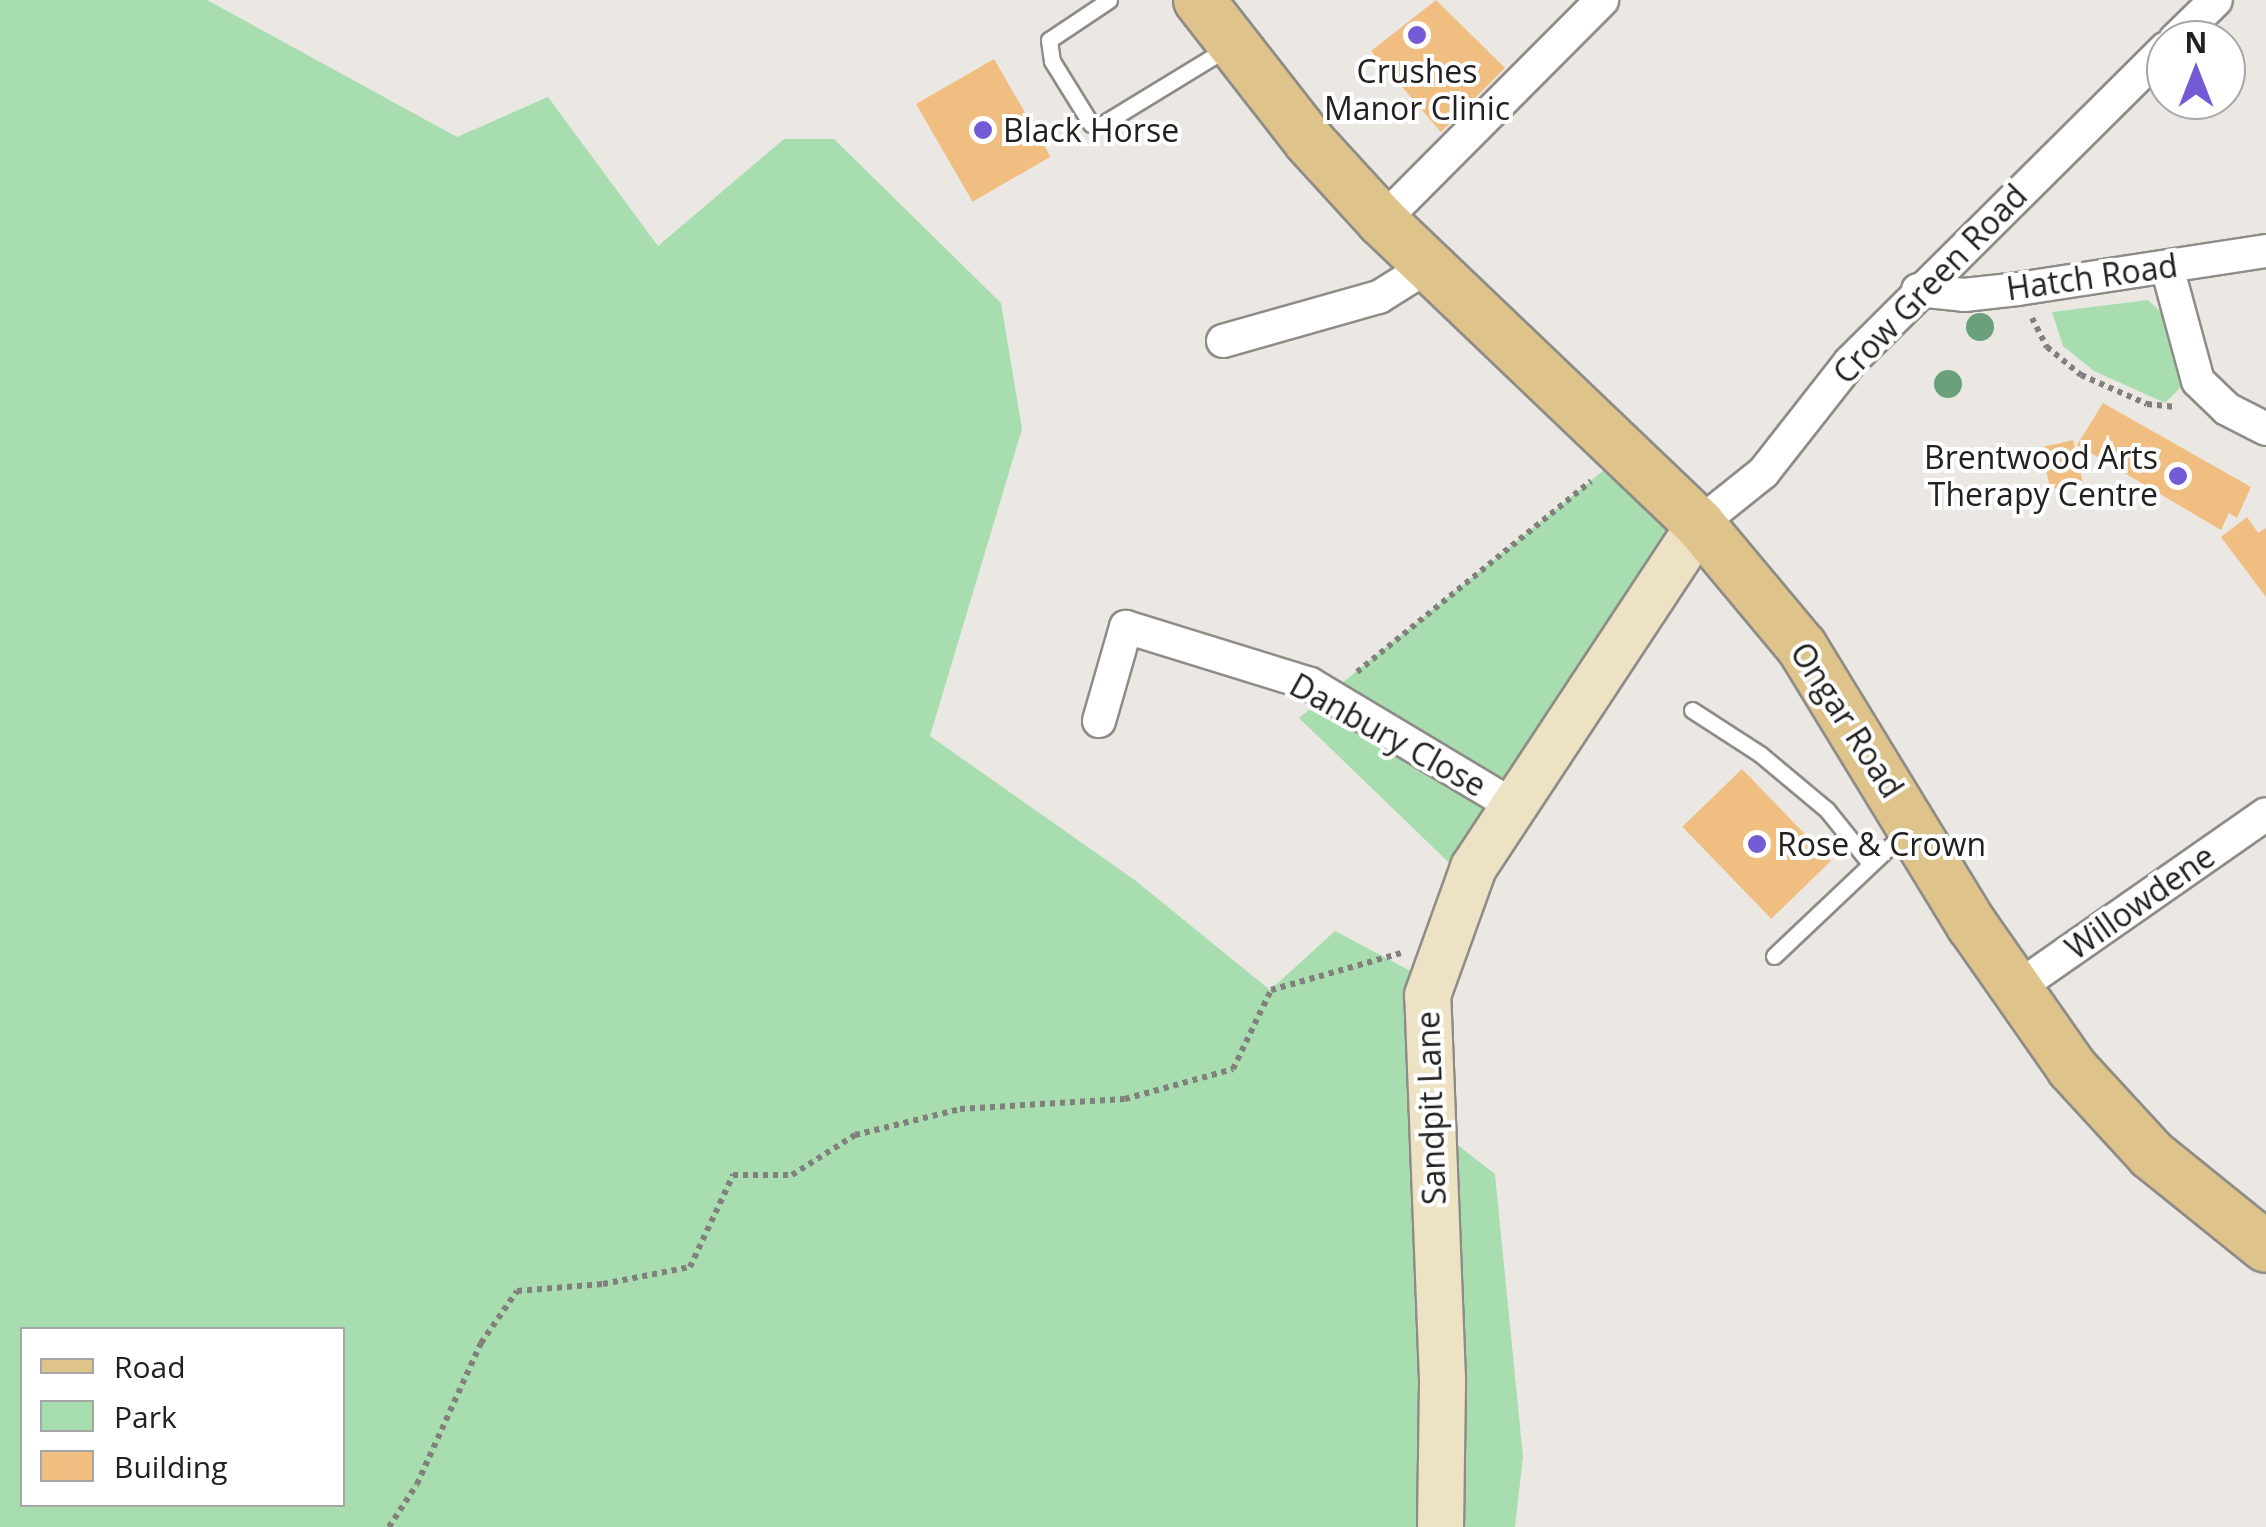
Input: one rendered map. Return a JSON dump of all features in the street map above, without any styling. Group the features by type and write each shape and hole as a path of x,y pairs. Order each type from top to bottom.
{"main road":[{"name":"Ongar Road","path":"1199,0 1232,45 1382,221 1699,524 1802,647 2014,990 2072,1068 2152,1155 2266,1247"}],"street":[{"path":"1382,221 1602,0"},
{"path":"2195,20 2216,0"},
{"name":"Crow Green Road","path":"1699,524 1763,473 1850,362 1918,290 2146,68"},
{"name":"Hatch Road","path":"1918,290 1964,295 2018,289 2266,251"},
{"path":"1223,341 1379,297 1427,267"},
{"path":"2167,267 2198,381 2227,409 2266,429"},
{"name":"Sandpit Lane","path":"1440,1527 1442,1379 1427,995 1473,867 1699,524"},
{"name":"Danbury Close","path":"1099,721 1126,627 1310,684 1512,805"},
{"name":"Willowdene","path":"2014,990 2266,814"}],"lane":[{"path":"1109,0 1049,40 1052,61 1091,124 1101,125 1232,45"},
{"path":"1692,710 1760,754 1827,810 1868,861"},
{"path":"1774,956 1868,861 1914,826"}],"path":[{"path":"2018,289 2046,347 2081,376 2147,404 2227,409"},
{"path":"1328,695 1625,454"},
{"path":"388,1527 417,1484 481,1344 518,1290 603,1284 690,1267 733,1175 792,1175 855,1135 960,1109 1125,1098 1187,1087 1234,1069 1270,990 1446,939"}],"green space":[{"path":"0,0 207,0 457,137 548,97 658,246 784,139 834,139 1001,303 1022,429 930,736 1136,881 1270,990 1335,931 1424,978 1432,1125 1495,1174 1523,1457 1515,1527 0,1527"},
{"path":"2148,300 2168,319 2186,382 2165,403 2094,371 2063,346 2052,312"},
{"path":"1625,453 1699,524 1468,881 1299,718"}],"building":[{"path":"1436,0 1505,68 1441,132 1371,51"},
{"name":"Black Horse","path":"994,59 1050,157 973,202 916,104"},
{"path":"2103,403 2251,487 2237,518 2229,513 2221,530 2077,445"},
{"path":"2073,440 2083,482 2051,489 2041,447"},
{"path":"2247,517 2258,533 2266,528 2266,597 2221,537"},
{"name":"Rose & Crown","path":"1742,769 1831,861 1771,919 1682,827"}],"place":[{"name":"Crushes Manor Clinic","path":"1417,35"},
{"name":"Black Horse","path":"983,130"},
{"name":"Brentwood Arts Therapy Centre","path":"2178,476"},
{"name":"Rose & Crown","path":"1757,844"}]}
